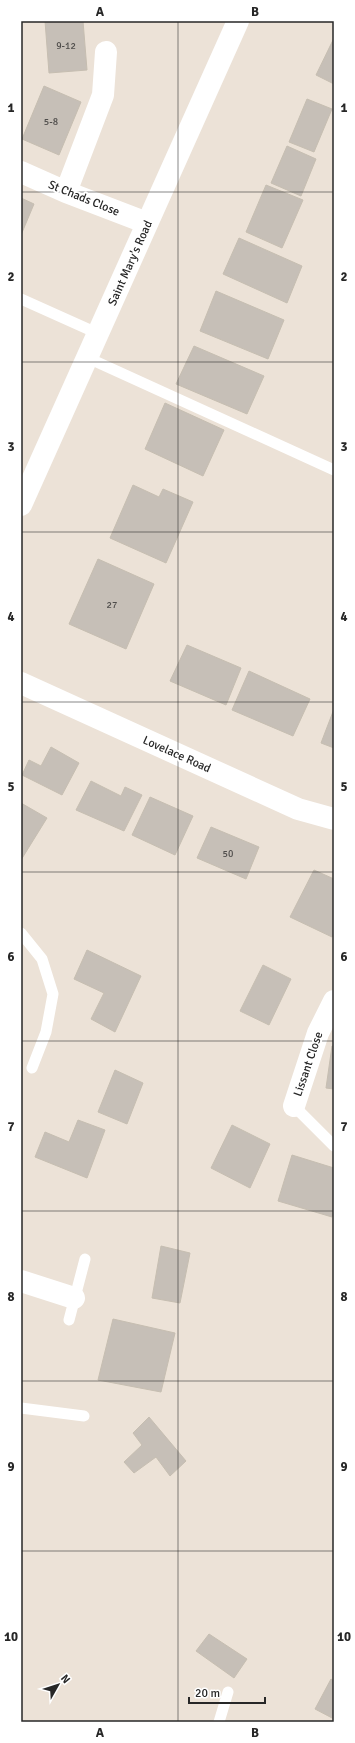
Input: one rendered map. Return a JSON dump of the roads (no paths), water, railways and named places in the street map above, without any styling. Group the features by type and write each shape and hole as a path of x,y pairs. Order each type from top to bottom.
{"street":[{"name":"Saint Mary's Road","path":"21,505 99,334 238,21"},
{"path":"66,192 103,95 106,52"},
{"name":"St Chads Close","path":"21,172 66,192 148,223"},
{"name":"Lovelace Road","path":"21,683 298,808 334,819"},
{"name":"Lissant Close","path":"294,1106 318,1033 334,1001"},
{"path":"21,1281 74,1298"}],"lane":[{"path":"21,299 99,334"},
{"path":"88,358 334,470"},
{"path":"21,932 42,959 53,994 46,1032 32,1068"},
{"path":"294,1106 334,1146"},
{"path":"70,1320 74,1298 85,1259"},
{"path":"21,1408 84,1416"},
{"path":"219,1722 228,1692"}]}
